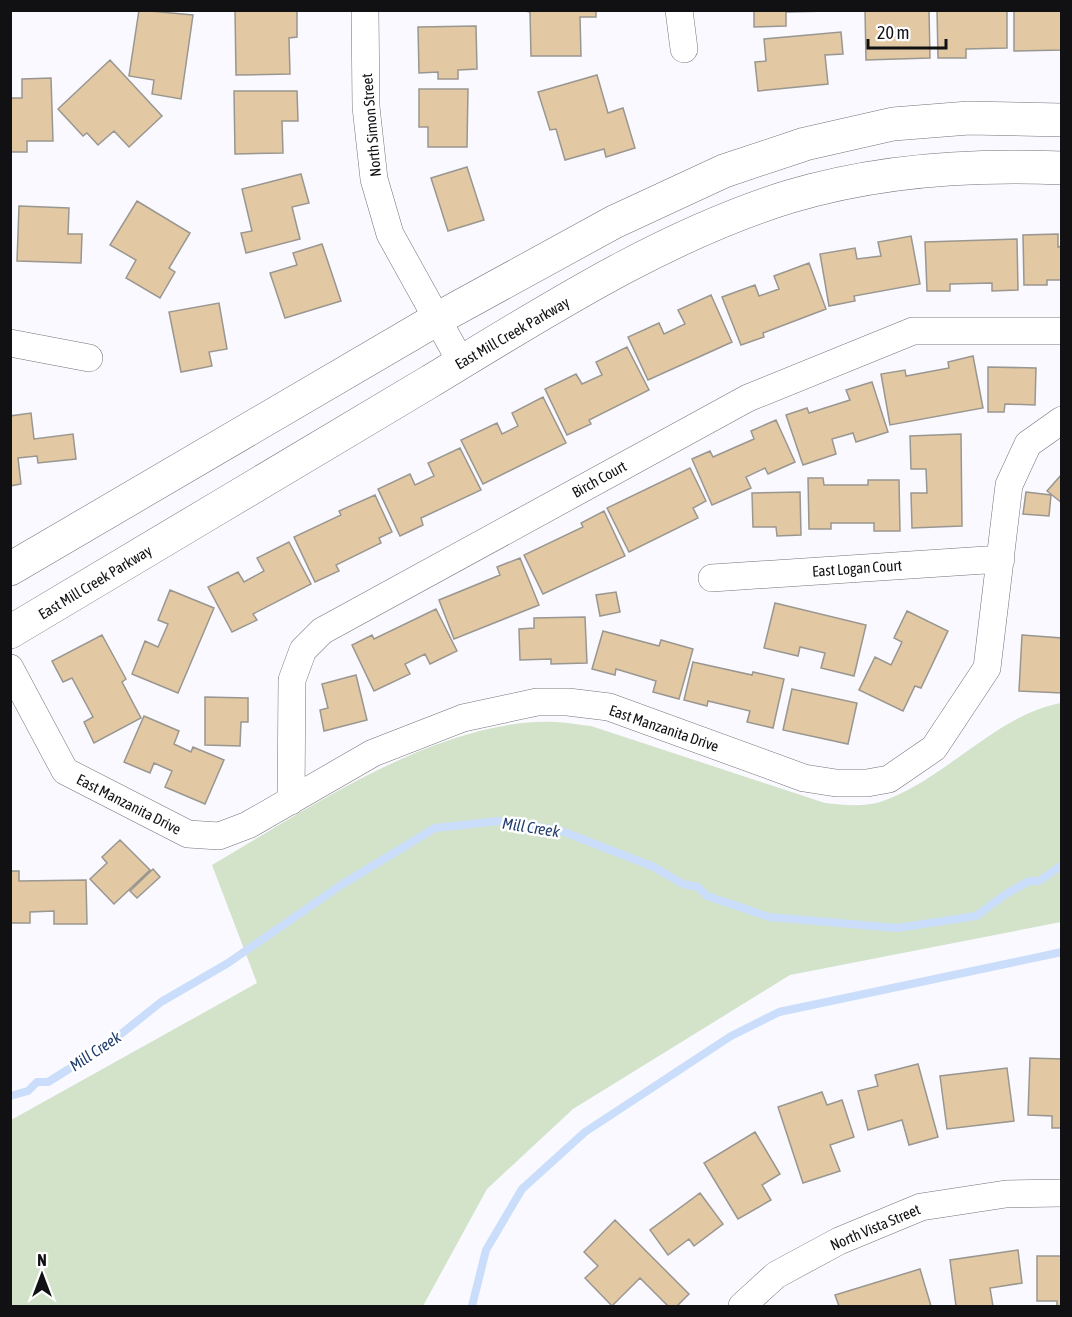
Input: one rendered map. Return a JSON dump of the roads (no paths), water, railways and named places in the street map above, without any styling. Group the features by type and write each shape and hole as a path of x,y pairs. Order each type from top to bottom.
{"street":[{"name":"North Simon Street","path":"366,10 366,107 374,179 390,234 461,362"},
{"path":"679,10 684,49"},
{"path":"10,569 437,319 614,222 724,171 805,144 893,124 969,118 1062,120"},
{"name":"East Mill Creek Parkway","path":"10,632 461,362 640,260 714,226 789,197 857,181 937,169 1006,166 1062,168"},
{"name":"Birch Court","path":"291,801 292,680 303,650 322,631 748,398 913,330 1062,330"},
{"path":"10,343 89,358"},
{"name":"East Manzanita Drive","path":"10,668 65,771 188,834 219,836 248,825 373,753 463,718 537,702 568,702 609,707 804,778 836,783 867,783 889,779 934,748 987,668 1009,485 1028,444 1062,420"},
{"name":"East Logan Court","path":"712,578 1001,559"},
{"name":"North Vista Street","path":"742,1306 776,1275 839,1240 921,1207 1006,1194 1062,1193"}],"waterway":[{"name":"Mill Creek","path":"10,1096 28,1091 37,1082 48,1082 106,1046 161,1002 228,963 341,885 435,828 499,821 559,830 654,867 683,884 698,887 707,896 769,917 897,928 976,916 1006,894 1029,881 1039,881 1062,865"},
{"path":"472,1306 486,1250 522,1189 585,1132 731,1036 779,1012 1062,952"}]}
